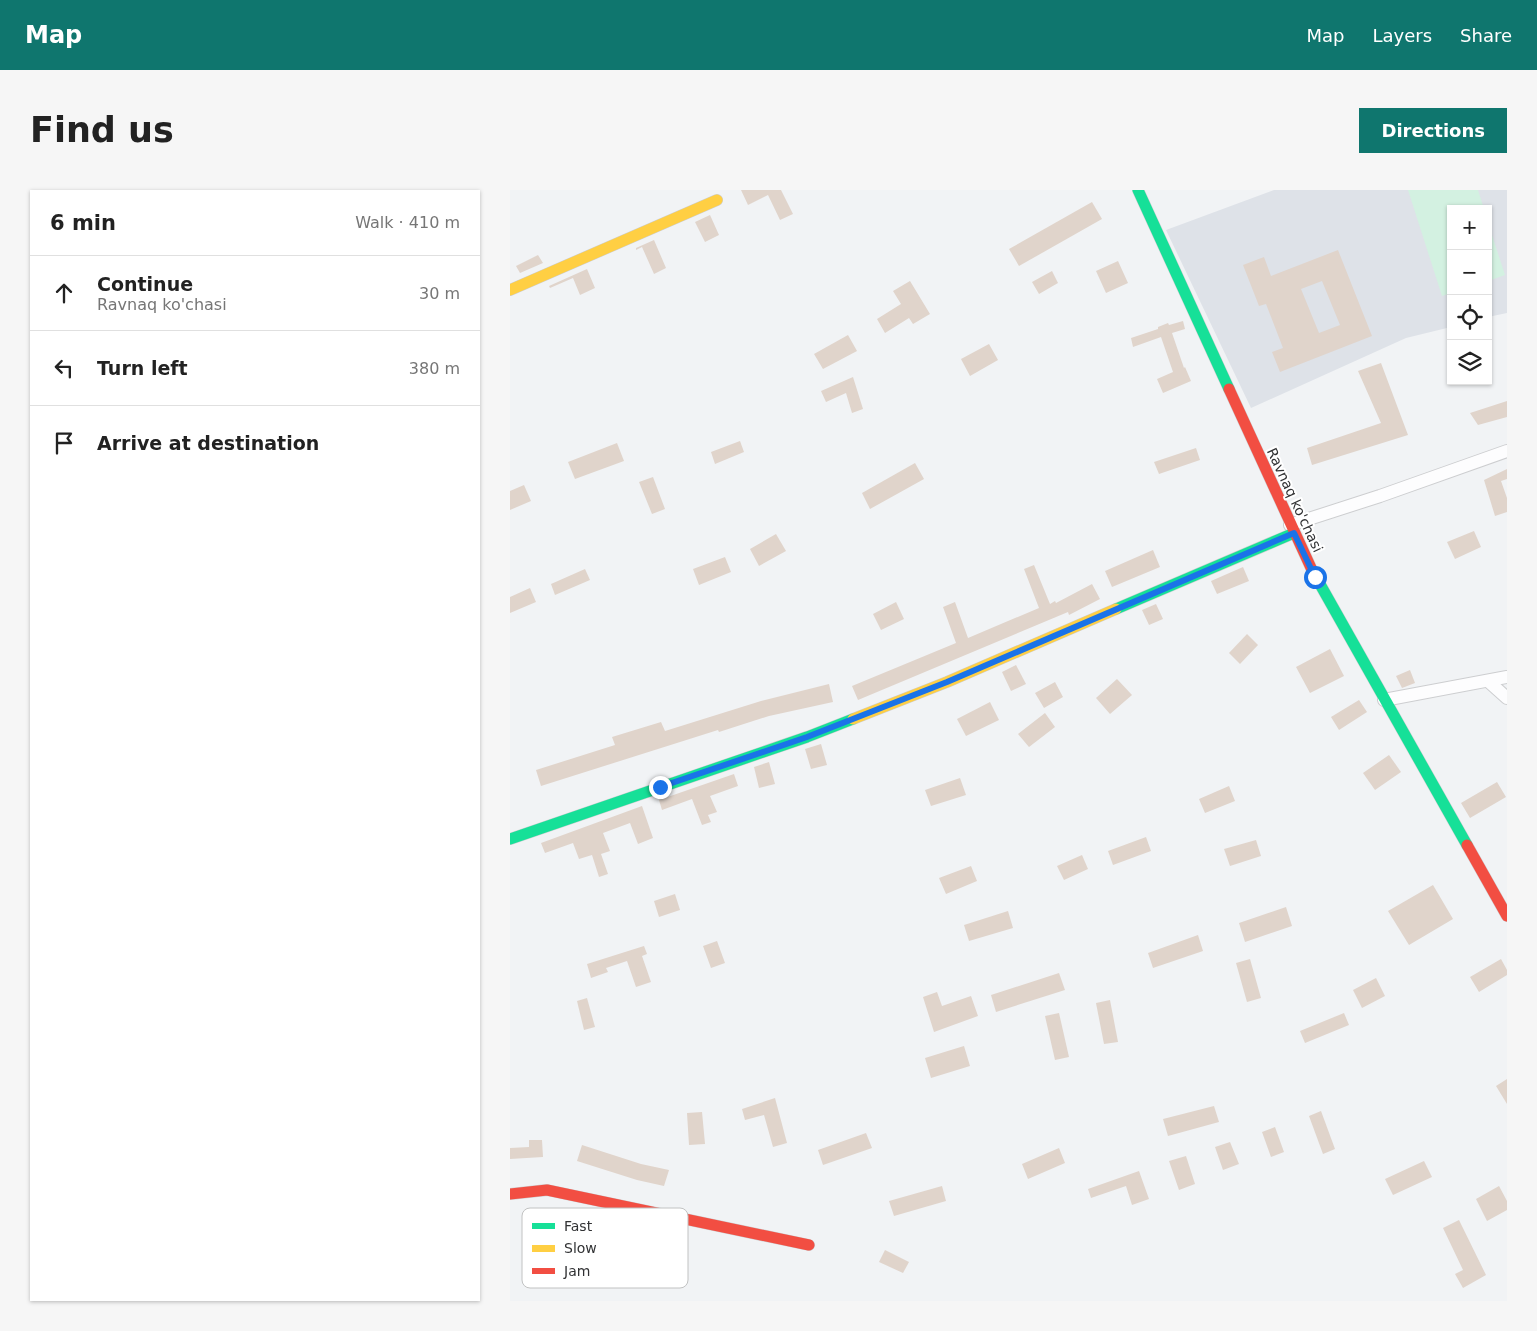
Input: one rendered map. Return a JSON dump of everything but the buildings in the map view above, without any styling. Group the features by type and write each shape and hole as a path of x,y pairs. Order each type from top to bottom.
{"street":[{"name":"Ravnaq ko'chasi","path":"1138,190 1315,577 1507,916"},
{"path":"510,290 717,200"},
{"path":"510,840 807,737 965,674 1292,529 1507,451"},
{"path":"1384,700 1507,677"},
{"path":"1488,681 1507,698"},
{"path":"510,1194 547,1190 633,1208"},
{"path":"688,1220 809,1245"}],"shaded area":[{"path":"1274,190 1507,190 1507,313 1492,316 1492,205 1447,205 1447,328 1406,338 1251,408 1166,230"}],"green space":[{"path":"1408,190 1478,190 1483,205 1447,205 1447,294 1442,296"},
{"path":"1492,235 1505,275 1492,280"}],"traffic: fast":[{"path":"1138,190 1229,389"},
{"path":"1116,609 1294,533"},
{"path":"1312,570 1467,845"},
{"path":"510,839 807,737 853,719"}],"traffic: slow":[{"path":"510,290 717,200"},
{"path":"853,719 947,682 1116,609"}],"traffic: jam":[{"path":"1229,389 1312,570"},
{"path":"1467,845 1507,916"},
{"path":"510,1194 547,1190 633,1208"},
{"path":"688,1220 809,1245"}],"route":[{"path":"660,787 807,737 947,682 1294,533 1315,577"}]}
